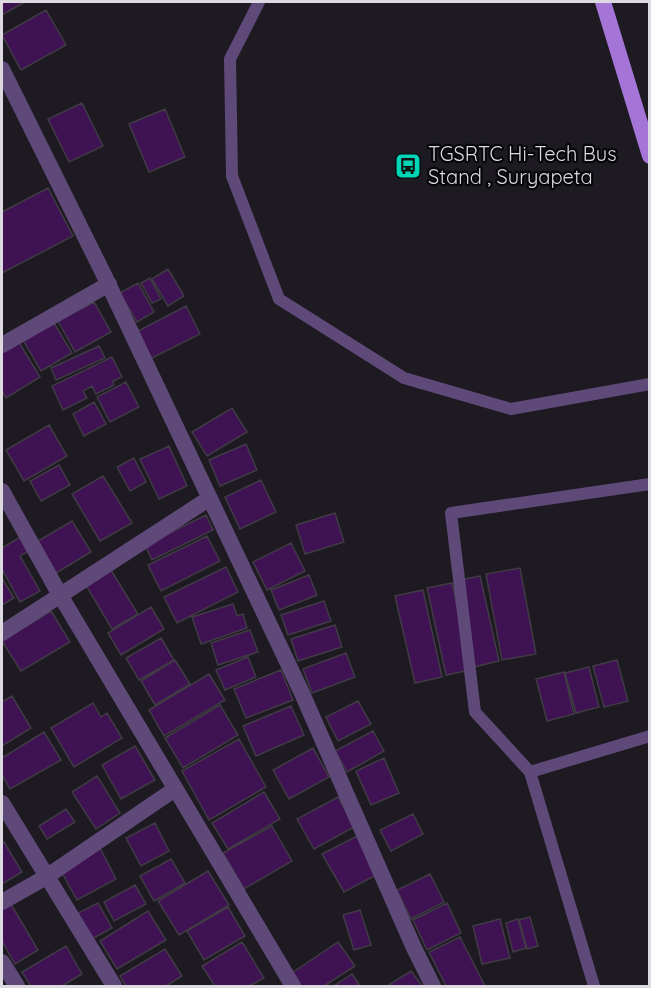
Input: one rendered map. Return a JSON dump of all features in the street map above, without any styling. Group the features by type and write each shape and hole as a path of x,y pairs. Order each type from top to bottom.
{"main road":[{"path":"603,2 650,156"}],"street":[{"path":"2,69 108,284 301,691 409,938 433,987"},
{"path":"2,345 108,284"},
{"path":"2,491 60,595 293,987"},
{"path":"2,633 210,498"},
{"path":"2,902 46,877 175,789"},
{"path":"2,803 114,987"},
{"path":"2,962 17,987"}],"lane":[{"path":"259,2 230,59 232,176 279,299 404,378 511,409 650,384"},
{"path":"594,987 530,771 475,712 451,513 650,484"},
{"path":"530,771 650,736"}],"building":[{"path":"2,2 25,2 2,15"},
{"path":"46,10 66,45 21,70 2,35"},
{"path":"82,103 103,146 69,162 48,119"},
{"path":"165,109 185,157 149,172 129,124"},
{"path":"48,188 73,236 2,273 2,212"},
{"path":"168,269 184,296 168,306 152,279"},
{"path":"150,278 161,299 152,303 141,283"},
{"path":"138,283 154,312 137,322 120,293"},
{"path":"94,302 111,332 75,352 58,321"},
{"path":"186,306 200,334 150,359 136,332"},
{"path":"54,323 72,353 41,371 23,340"},
{"path":"17,339 40,377 6,398 2,391 2,348"},
{"path":"99,346 105,358 56,380 51,368"},
{"path":"112,357 122,377 113,381 114,385 96,394 92,386 83,391 87,398 63,410 52,386"},
{"path":"126,382 139,407 110,422 97,397"},
{"path":"94,402 106,424 84,436 73,414"},
{"path":"232,408 247,432 207,456 192,432"},
{"path":"49,425 67,456 24,481 6,450"},
{"path":"246,444 257,470 220,486 209,460"},
{"path":"169,446 187,486 159,499 140,459"},
{"path":"134,458 146,482 130,491 117,467"},
{"path":"59,465 70,485 41,501 30,481"},
{"path":"103,476 132,523 100,541 72,494"},
{"path":"261,480 276,512 240,529 225,497"},
{"path":"335,513 344,542 305,554 296,525"},
{"path":"206,515 213,530 152,560 145,545"},
{"path":"72,521 91,552 56,573 38,541"},
{"path":"22,536 30,550 20,556 40,591 20,602 2,569 2,548"},
{"path":"207,536 220,561 161,591 148,565"},
{"path":"291,543 305,571 267,590 253,562"},
{"path":"109,567 138,614 112,629 84,582"},
{"path":"226,567 238,592 177,623 164,597"},
{"path":"520,568 536,654 502,660 486,574"},
{"path":"309,575 317,595 279,610 271,590"},
{"path":"480,576 499,661 474,667 455,581"},
{"path":"2,578 14,598 2,605"},
{"path":"452,583 471,670 446,675 427,588"},
{"path":"423,590 442,677 415,683 395,596"},
{"path":"324,601 331,621 288,635 281,615"},
{"path":"233,604 237,616 243,614 247,628 201,644 192,617"},
{"path":"151,607 164,629 121,655 108,633"},
{"path":"51,611 70,642 21,671 2,641"},
{"path":"335,625 342,647 298,661 291,639"},
{"path":"250,630 258,652 218,665 211,643"},
{"path":"161,638 174,660 139,680 126,658"},
{"path":"346,653 355,677 312,693 303,669"},
{"path":"248,657 256,677 225,690 216,670"},
{"path":"175,660 190,684 155,705 141,681"},
{"path":"617,660 628,701 604,707 593,666"},
{"path":"589,667 599,707 576,713 565,673"},
{"path":"281,670 293,700 246,718 234,689"},
{"path":"564,672 574,714 547,721 536,679"},
{"path":"209,674 225,700 164,736 149,710"},
{"path":"12,696 31,728 2,746 2,702"},
{"path":"358,701 371,724 338,741 326,717"},
{"path":"93,703 101,717 107,713 122,738 74,767 51,728"},
{"path":"220,705 238,735 183,768 165,738"},
{"path":"291,706 304,735 256,756 243,726"},
{"path":"373,731 384,751 347,772 335,751"},
{"path":"44,732 61,760 10,789 2,775 2,758"},
{"path":"239,739 266,787 209,820 182,771"},
{"path":"135,746 155,780 121,799 102,765"},
{"path":"313,748 329,777 289,799 273,770"},
{"path":"384,758 399,793 371,805 356,771"},
{"path":"97,776 120,813 96,829 72,792"},
{"path":"264,792 280,819 228,849 212,823"},
{"path":"338,797 354,827 314,849 297,819"},
{"path":"66,809 75,822 47,839 39,826"},
{"path":"413,814 423,834 391,851 380,830"},
{"path":"155,823 169,851 141,866 126,838"},
{"path":"272,826 292,861 244,889 223,853"},
{"path":"357,836 378,874 344,892 322,854"},
{"path":"4,842 22,872 2,884 2,844"},
{"path":"100,848 116,879 77,900 60,869"},
{"path":"171,859 185,883 154,901 140,876"},
{"path":"208,871 229,905 179,935 158,901"},
{"path":"430,874 444,902 411,919 397,890"},
{"path":"135,885 146,904 114,921 104,902"},
{"path":"8,899 38,950 15,964 2,941 2,903"},
{"path":"98,903 112,928 92,939 78,913"},
{"path":"447,903 461,933 427,950 413,920"},
{"path":"228,907 245,936 204,960 187,931"},
{"path":"360,910 371,945 354,950 343,915"},
{"path":"148,911 166,940 117,969 100,941"},
{"path":"530,917 538,946 527,949 519,920"},
{"path":"500,919 510,958 482,964 473,926"},
{"path":"518,919 526,948 513,952 506,923"},
{"path":"460,937 485,986 446,986 429,952"},
{"path":"242,942 264,978 249,986 215,986 202,966"},
{"path":"338,942 355,966 324,986 300,986 292,973"},
{"path":"66,946 82,974 62,986 31,986 22,972"},
{"path":"165,949 182,976 166,986 126,986 120,976"},
{"path":"411,971 422,986 387,986"},
{"path":"352,974 360,986 334,986"}],"place":[{"name":"TGSRTC Hi-Tech Bus Stand , Suryapeta","path":"408,166"}]}
